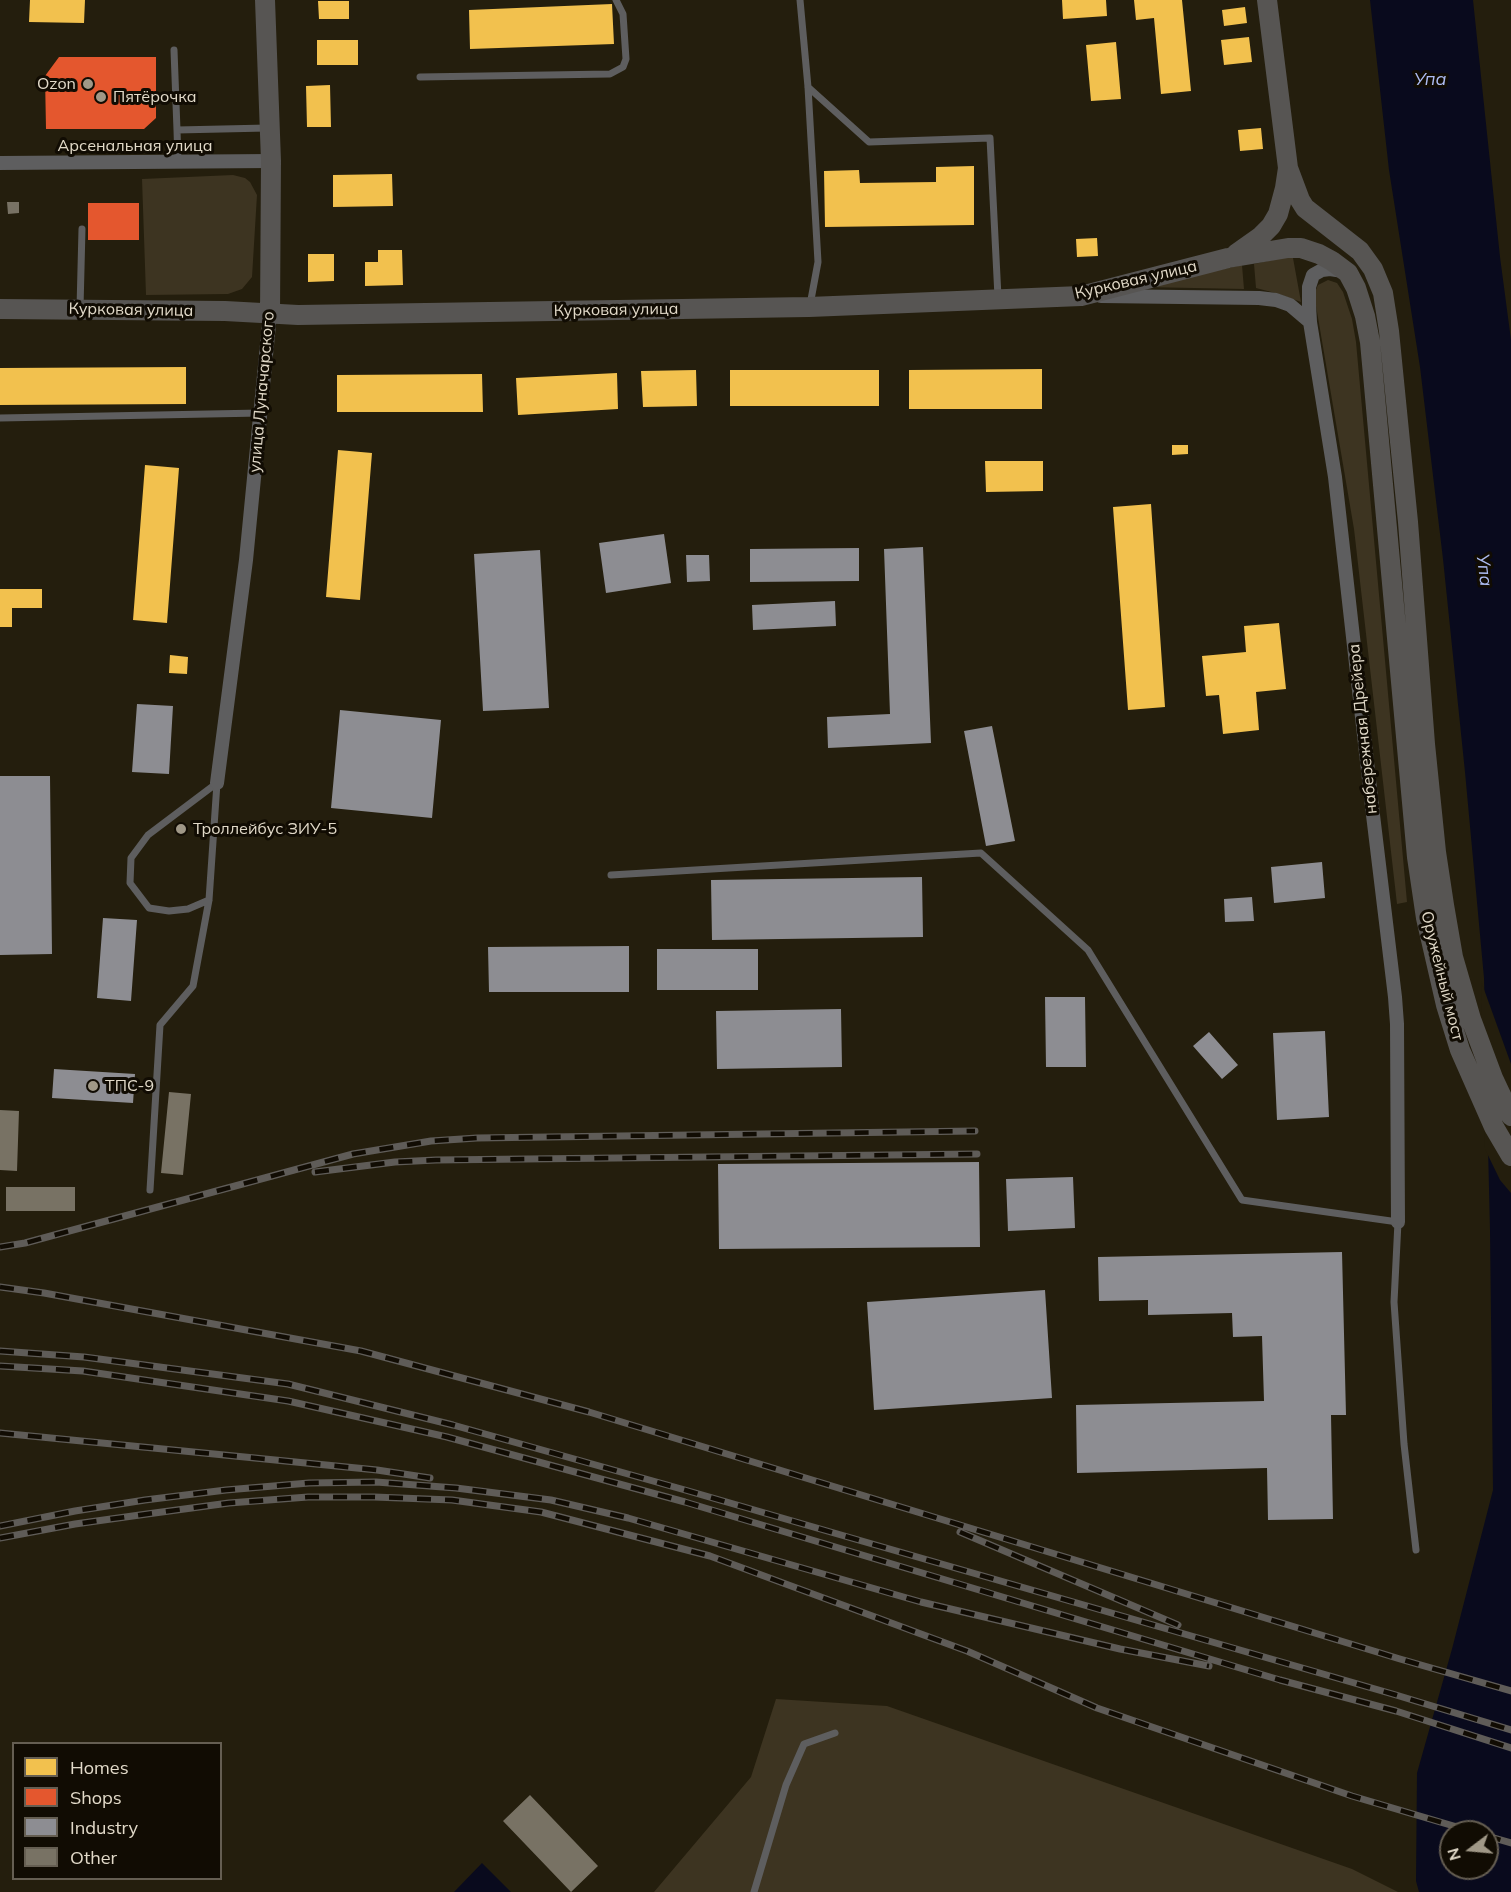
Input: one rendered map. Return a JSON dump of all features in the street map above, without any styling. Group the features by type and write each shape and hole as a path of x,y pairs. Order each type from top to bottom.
{"main road":[{"name":"улица Луначарского","path":"265,0 271,161 270,314"},
{"path":"1267,0 1288,168 1300,200 1305,208 1365,257 1379,283 1385,303 1407,510 1425,744 1427,855"},
{"path":"1228,258 1244,249 1271,226 1278,213 1288,168"},
{"path":"1228,258 1301,248 1319,254 1348,273 1361,302 1370,342 1427,855"},
{"name":"Курковая улица","path":"0,309 225,311 298,315 809,307 998,300 1081,296 1228,258"},
{"name":"Оружейный мост","path":"1427,855 1461,989 1481,1049 1511,1116"},
{"name":"Оружейный мост","path":"1427,855 1433,951 1452,1028 1467,1068 1494,1127 1511,1156"}],"street":[{"name":"Арсенальная улица","path":"0,163 271,161"},
{"name":"набережная Дрейера","path":"1348,273 1330,269 1313,275 1309,287 1310,322 1335,477 1395,997 1398,1222"},
{"path":"1081,296 1259,298 1290,305 1310,322"},
{"name":"улица Луначарского","path":"217,783 246,560 270,314"}],"lane":[{"path":"420,77 610,74 623,67 626,59 623,14 616,0"},
{"path":"800,0 808,87 818,262 809,307"},
{"path":"174,50 178,162"},
{"path":"808,87 869,142 990,138 998,300"},
{"path":"177,130 269,128"},
{"path":"80,310 82,229"},
{"path":"0,418 261,413"},
{"path":"150,1190 160,1025 193,986 209,900 217,783"},
{"path":"209,900 188,909 169,911 149,908 130,883 131,858 148,835 217,783"},
{"path":"611,875 981,853 1088,950 1242,1200 1398,1222 1395,1302 1404,1444 1416,1550"},
{"path":"754,1892 786,1785 804,1744 835,1733"}],"shaded area":[{"path":"233,175 250,182 257,195 252,277 242,289 228,294 146,295 142,179"},
{"path":"1286,257 1293,258 1301,302 1256,288 1254,264"},
{"path":"1242,265 1244,289 1143,287"},
{"path":"1328,280 1337,283 1343,292 1352,319 1356,342 1407,902 1397,904 1354,529 1314,294 1318,285"},
{"path":"776,1699 887,1706 1352,1869 1398,1892 654,1892 751,1777"}],"water":[{"name":"Упа","path":"1370,0 1473,0 1511,340 1511,1892 1419,1892 1416,1881 1417,1773 1493,1490 1484,978 1443,559 1420,367 1389,170"},
{"path":"482,1863 511,1892 454,1892"}],"pier":[{"path":"1481,981 1511,1064 1511,1193 1500,1180 1485,1149"}],"building: Homes":[{"path":"30,0 85,0 84,23 29,22"},
{"path":"1062,0 1106,0 1107,16 1063,19"},
{"path":"1134,0 1182,0 1191,91 1161,94 1154,18 1136,20"},
{"path":"318,1 349,1 349,19 319,19"},
{"path":"612,4 614,44 470,49 469,10"},
{"path":"1245,7 1247,23 1224,26 1222,10"},
{"path":"1249,37 1252,62 1224,65 1221,40"},
{"path":"317,40 358,40 358,65 317,65"},
{"path":"1116,42 1121,99 1091,101 1086,45"},
{"path":"330,85 331,127 307,127 306,86"},
{"path":"1261,128 1263,149 1240,151 1238,130"},
{"path":"974,166 974,225 825,227 824,171 859,170 860,183 936,182 936,167"},
{"path":"392,174 393,206 333,207 333,175"},
{"path":"1097,238 1098,256 1077,257 1076,239"},
{"path":"378,250 402,250 403,285 365,286 365,262 378,262"},
{"path":"308,254 334,254 334,281 308,282"},
{"path":"186,367 186,404 0,405 0,368"},
{"path":"1042,369 1042,409 909,409 909,370"},
{"path":"696,370 697,406 643,407 641,371"},
{"path":"730,370 879,370 879,406 730,406"},
{"path":"617,373 618,409 518,415 516,378"},
{"path":"482,374 483,412 337,412 337,375"},
{"path":"1172,445 1188,445 1188,454 1172,455"},
{"path":"338,450 372,453 360,600 326,597"},
{"path":"985,461 1043,461 1043,491 986,492"},
{"path":"145,465 179,468 167,623 133,620"},
{"path":"1151,504 1165,707 1128,710 1113,507"},
{"path":"0,589 42,589 42,608 12,608 12,627 0,627"},
{"path":"1279,623 1286,689 1256,692 1259,730 1223,734 1219,695 1206,696 1202,656 1246,652 1244,626"},
{"path":"170,655 188,657 187,674 169,673"}],"building: Shops":[{"name":"Пятёрочка","path":"59,57 156,57 156,118 144,129 46,129 45,76"},
{"path":"88,203 139,203 139,240 88,240"}],"building: Industry":[{"path":"664,534 671,583 606,593 599,543"},
{"path":"923,547 931,743 828,748 827,717 890,714 884,549"},
{"path":"859,548 859,581 750,582 750,549"},
{"path":"540,550 549,708 483,711 474,554"},
{"path":"686,555 709,555 710,581 687,582"},
{"path":"835,601 836,626 753,630 752,605"},
{"path":"137,704 173,706 169,774 132,772"},
{"path":"340,710 441,720 432,818 331,808"},
{"path":"992,726 1015,841 986,846 964,731"},
{"path":"0,776 50,776 52,954 0,955"},
{"path":"1322,862 1325,898 1274,903 1271,867"},
{"path":"922,877 923,937 712,940 711,880"},
{"path":"1252,897 1254,921 1225,922 1224,899"},
{"path":"103,918 137,920 131,1001 97,998"},
{"path":"629,946 629,992 489,992 488,947"},
{"path":"657,949 758,949 758,990 657,990"},
{"path":"1045,997 1085,997 1086,1067 1046,1067"},
{"path":"841,1009 842,1067 717,1069 716,1011"},
{"path":"1325,1031 1329,1117 1277,1120 1273,1033"},
{"path":"1209,1032 1238,1065 1222,1079 1193,1046"},
{"name":"ТПС-9","path":"54,1069 135,1074 133,1103 52,1098"},
{"path":"979,1162 980,1247 719,1249 718,1164"},
{"path":"1073,1177 1075,1228 1008,1231 1006,1179"},
{"path":"1342,1252 1346,1415 1331,1415 1333,1519 1268,1520 1267,1468 1077,1473 1076,1405 1264,1401 1262,1336 1233,1337 1232,1313 1148,1315 1148,1300 1099,1301 1098,1257"},
{"path":"1045,1290 1052,1398 874,1410 867,1302"}],"building: Other":[{"path":"7,202 19,202 19,213 8,214"},
{"path":"169,1092 191,1094 183,1175 161,1173"},
{"path":"0,1110 19,1111 17,1171 0,1170"},
{"path":"6,1187 75,1187 75,1211 6,1211"},
{"path":"530,1795 598,1866 571,1892 503,1821"}],"railway":[{"path":"0,1247 25,1243 353,1154 431,1141 477,1138 975,1131"},
{"path":"315,1172 395,1162 436,1160 977,1154"},
{"path":"0,1287 361,1351 589,1412 1511,1691"},
{"path":"0,1351 84,1357 288,1384 453,1425 685,1490 1511,1730"},
{"path":"0,1366 83,1371 288,1401 447,1437 685,1502 1280,1680 1396,1711 1511,1748"},
{"path":"0,1433 377,1470 430,1478"},
{"path":"0,1526 145,1500 309,1483 376,1482 456,1488 551,1500 628,1518 921,1602 1120,1649 1209,1666"},
{"path":"0,1538 75,1524 229,1503 308,1497 452,1500 541,1512 710,1556 967,1651 1097,1708 1352,1796 1439,1822"},
{"path":"960,1532 1178,1625"},
{"path":"1499,1840 1511,1843"}],"place":[{"name":"Ozon","path":"88,84"},
{"name":"Пятёрочка","path":"101,97"},
{"name":"Троллейбус ЗИУ-5","path":"181,829"},
{"name":"ТПС-9","path":"93,1086"}]}
